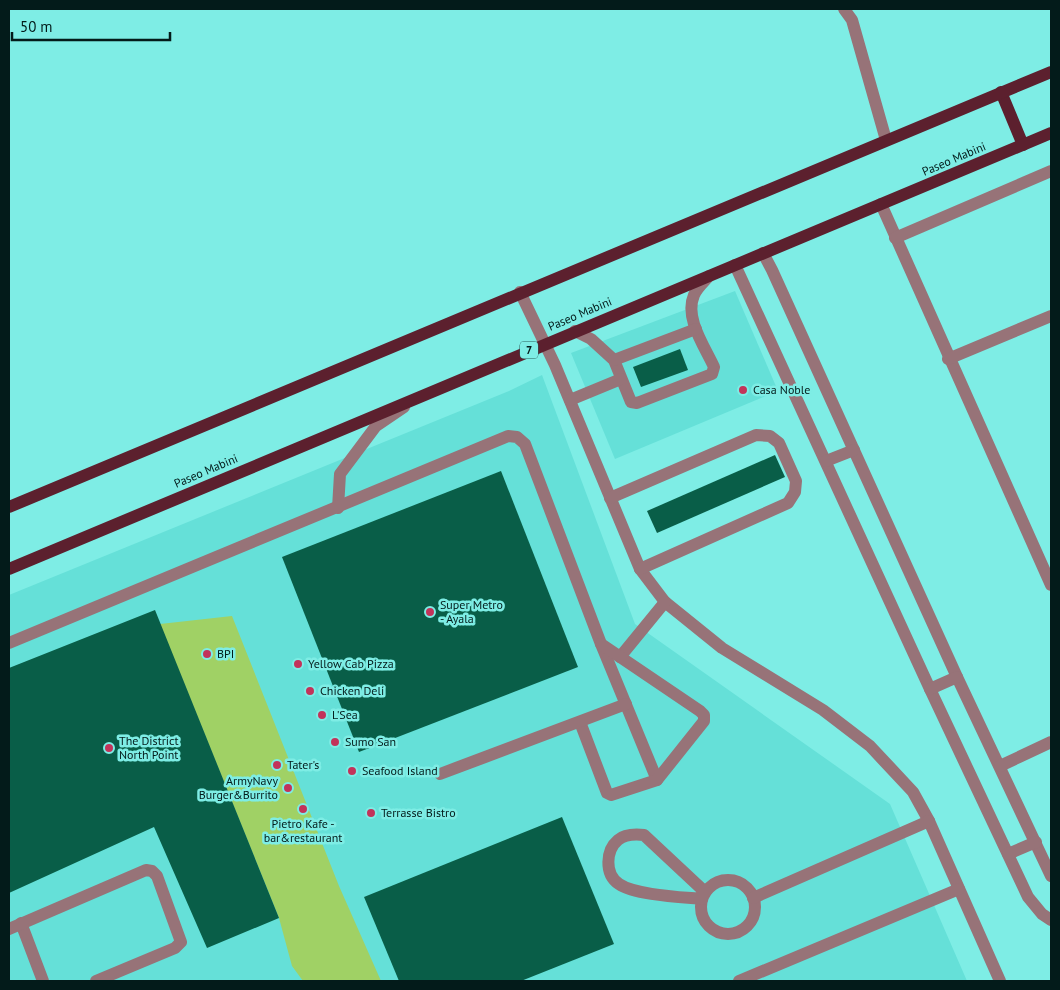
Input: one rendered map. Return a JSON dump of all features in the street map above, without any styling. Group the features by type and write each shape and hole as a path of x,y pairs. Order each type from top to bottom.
{"main road":[{"path":"9,507 520,292 1051,72"},
{"path":"1001,92 1024,145"},
{"name":"Paseo Mabini","path":"9,569 575,331 1051,134"}],"street":[{"path":"844,9 852,20 886,140"},
{"path":"895,238 1051,171"},
{"path":"881,204 948,359 1051,585"},
{"path":"763,253 1051,876"},
{"path":"735,265 1028,897 1042,914 1051,920"},
{"path":"575,331 592,339 614,360 628,398 637,403 712,374 714,367 696,329 692,314 694,296 708,276"},
{"path":"520,292 570,400 640,569 665,602 722,648 823,710 870,746 913,792 1000,981"},
{"path":"948,359 1051,316"},
{"path":"614,360 696,329"},
{"path":"570,400 621,379"},
{"path":"338,508 340,474 376,426 418,397"},
{"path":"610,498 756,435 770,436 779,443 796,481 795,492 788,503 640,569"},
{"path":"9,643 508,436 517,438 525,444 601,644 657,780"},
{"path":"826,461 854,450"},
{"path":"620,657 665,602"},
{"path":"580,722 608,794 657,780 704,721 704,715 601,644"},
{"path":"930,689 957,676"},
{"path":"440,774 626,704"},
{"path":"1000,766 1051,742"},
{"path":"753,898 928,821"},
{"path":"632,834 644,835 704,896 663,896 619,884 613,879 608,860 612,848 620,838 632,834"},
{"path":"1008,854 1036,842"},
{"path":"9,929 146,870 152,871 157,876 181,942 174,948 96,981"},
{"path":"733,881 748,890 753,898 754,907 749,923 743,929 727,934 710,928 702,914 704,896 715,884 733,881"},
{"path":"739,981 959,889"},
{"path":"21,923 43,981"}],"shaded area":[{"path":"735,291 778,391 615,459 571,353"},
{"path":"542,375 635,624 890,804 967,981 9,981 9,595 509,391"}],"green space":[{"path":"232,616 339,886 381,981 303,981 292,966 279,918 160,624"}],"building":[{"path":"680,349 688,370 641,387 633,367"},
{"path":"775,455 785,477 657,533 647,511"},
{"name":"Super Metro - Ayala","path":"501,471 578,667 359,752 282,557"},
{"name":"The District North Point","path":"155,610 279,918 207,948 154,827 9,893 9,668"},
{"path":"562,817 614,944 521,981 399,981 364,897"}],"place":[{"name":"Casa Noble","path":"743,390"},
{"name":"Super Metro - Ayala","path":"430,612"},
{"name":"BPI","path":"207,654"},
{"name":"Yellow Cab Pizza","path":"298,664"},
{"name":"Chicken Deli","path":"310,691"},
{"name":"L'Sea","path":"322,715"},
{"name":"Sumo San","path":"335,742"},
{"name":"The District North Point","path":"109,748"},
{"name":"Tater's","path":"277,765"},
{"name":"Seafood Island","path":"352,771"},
{"name":"ArmyNavy Burger&Burrito","path":"288,788"},
{"name":"Pietro Kafe - bar&restaurant","path":"303,809"},
{"name":"Terrasse Bistro","path":"371,813"}]}
